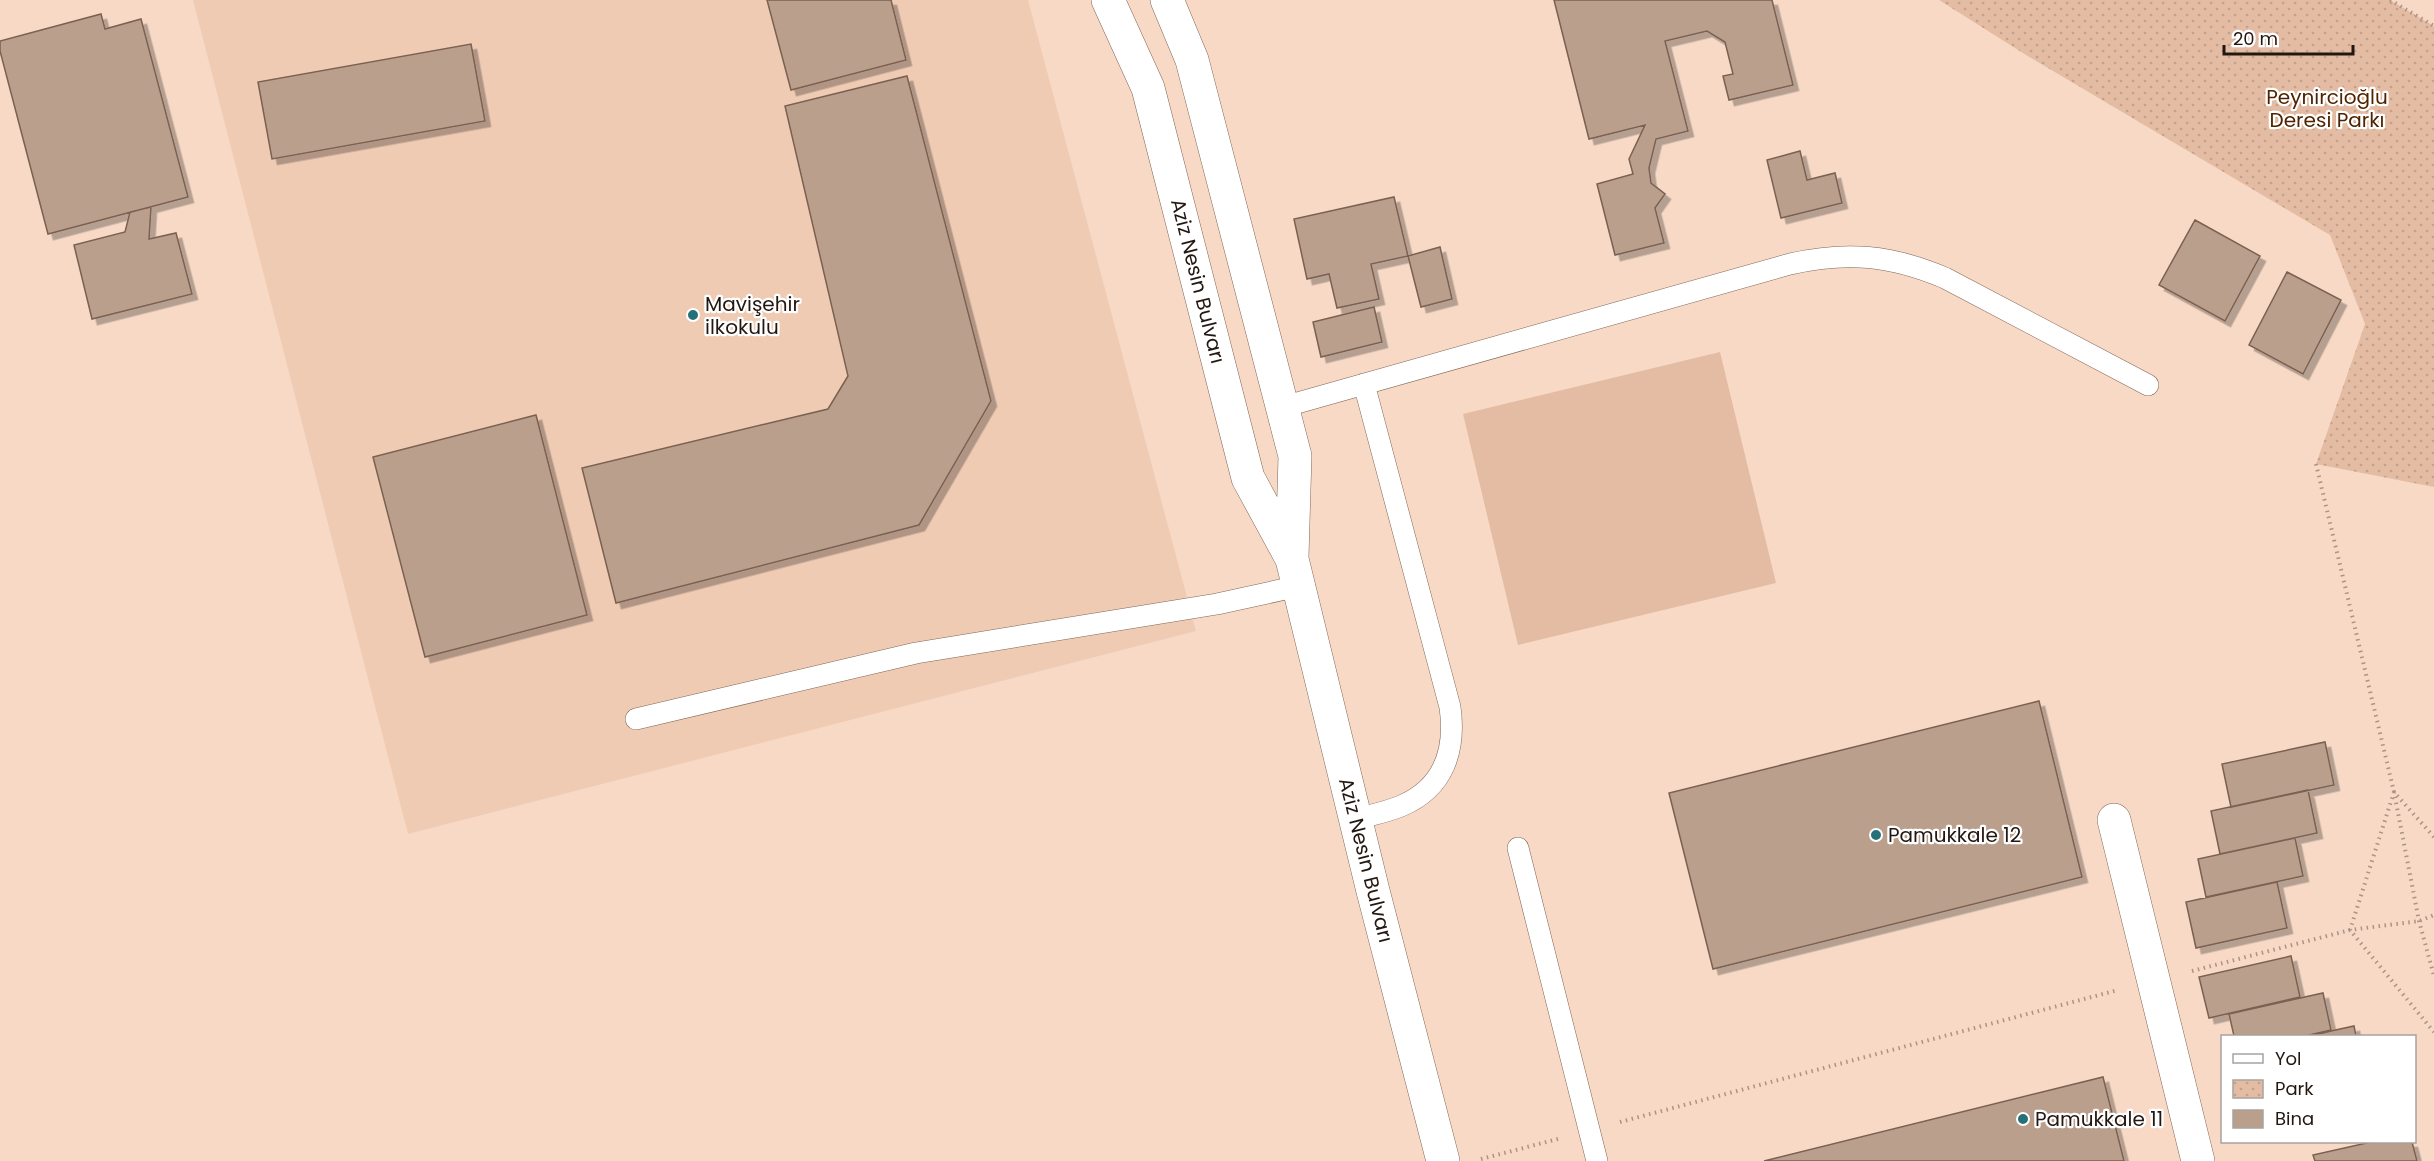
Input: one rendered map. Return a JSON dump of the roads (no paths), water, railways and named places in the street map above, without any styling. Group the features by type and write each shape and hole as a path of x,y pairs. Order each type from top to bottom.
{"street":[{"name":"Aziz Nesin Bulvarı","path":"1108,0 1148,88 1248,478 1295,572 1443,1161"},
{"name":"Aziz Nesin Bulvarı","path":"1167,0 1192,60 1295,456 1295,572"},
{"path":"2114,820 2198,1161"}],"lane":[{"path":"1283,407 1790,264 1839,255 1892,260 1919,267 1945,278 2148,385"},
{"path":"1356,819 1400,807 1430,787 1441,772 1450,752 1453,729 1447,695 1364,384"},
{"path":"636,719 916,653 1217,604 1295,572"},
{"path":"1518,848 1597,1161"}],"place":[{"name":"Mavişehir ilkokulu","path":"693,315"},
{"name":"Pamukkale 12","path":"1876,835"},
{"name":"Pamukkale 11","path":"2023,1119"}],"park label":[{"name":"Peynircioğlu Deresi Parkı","path":"2327,108"}]}
